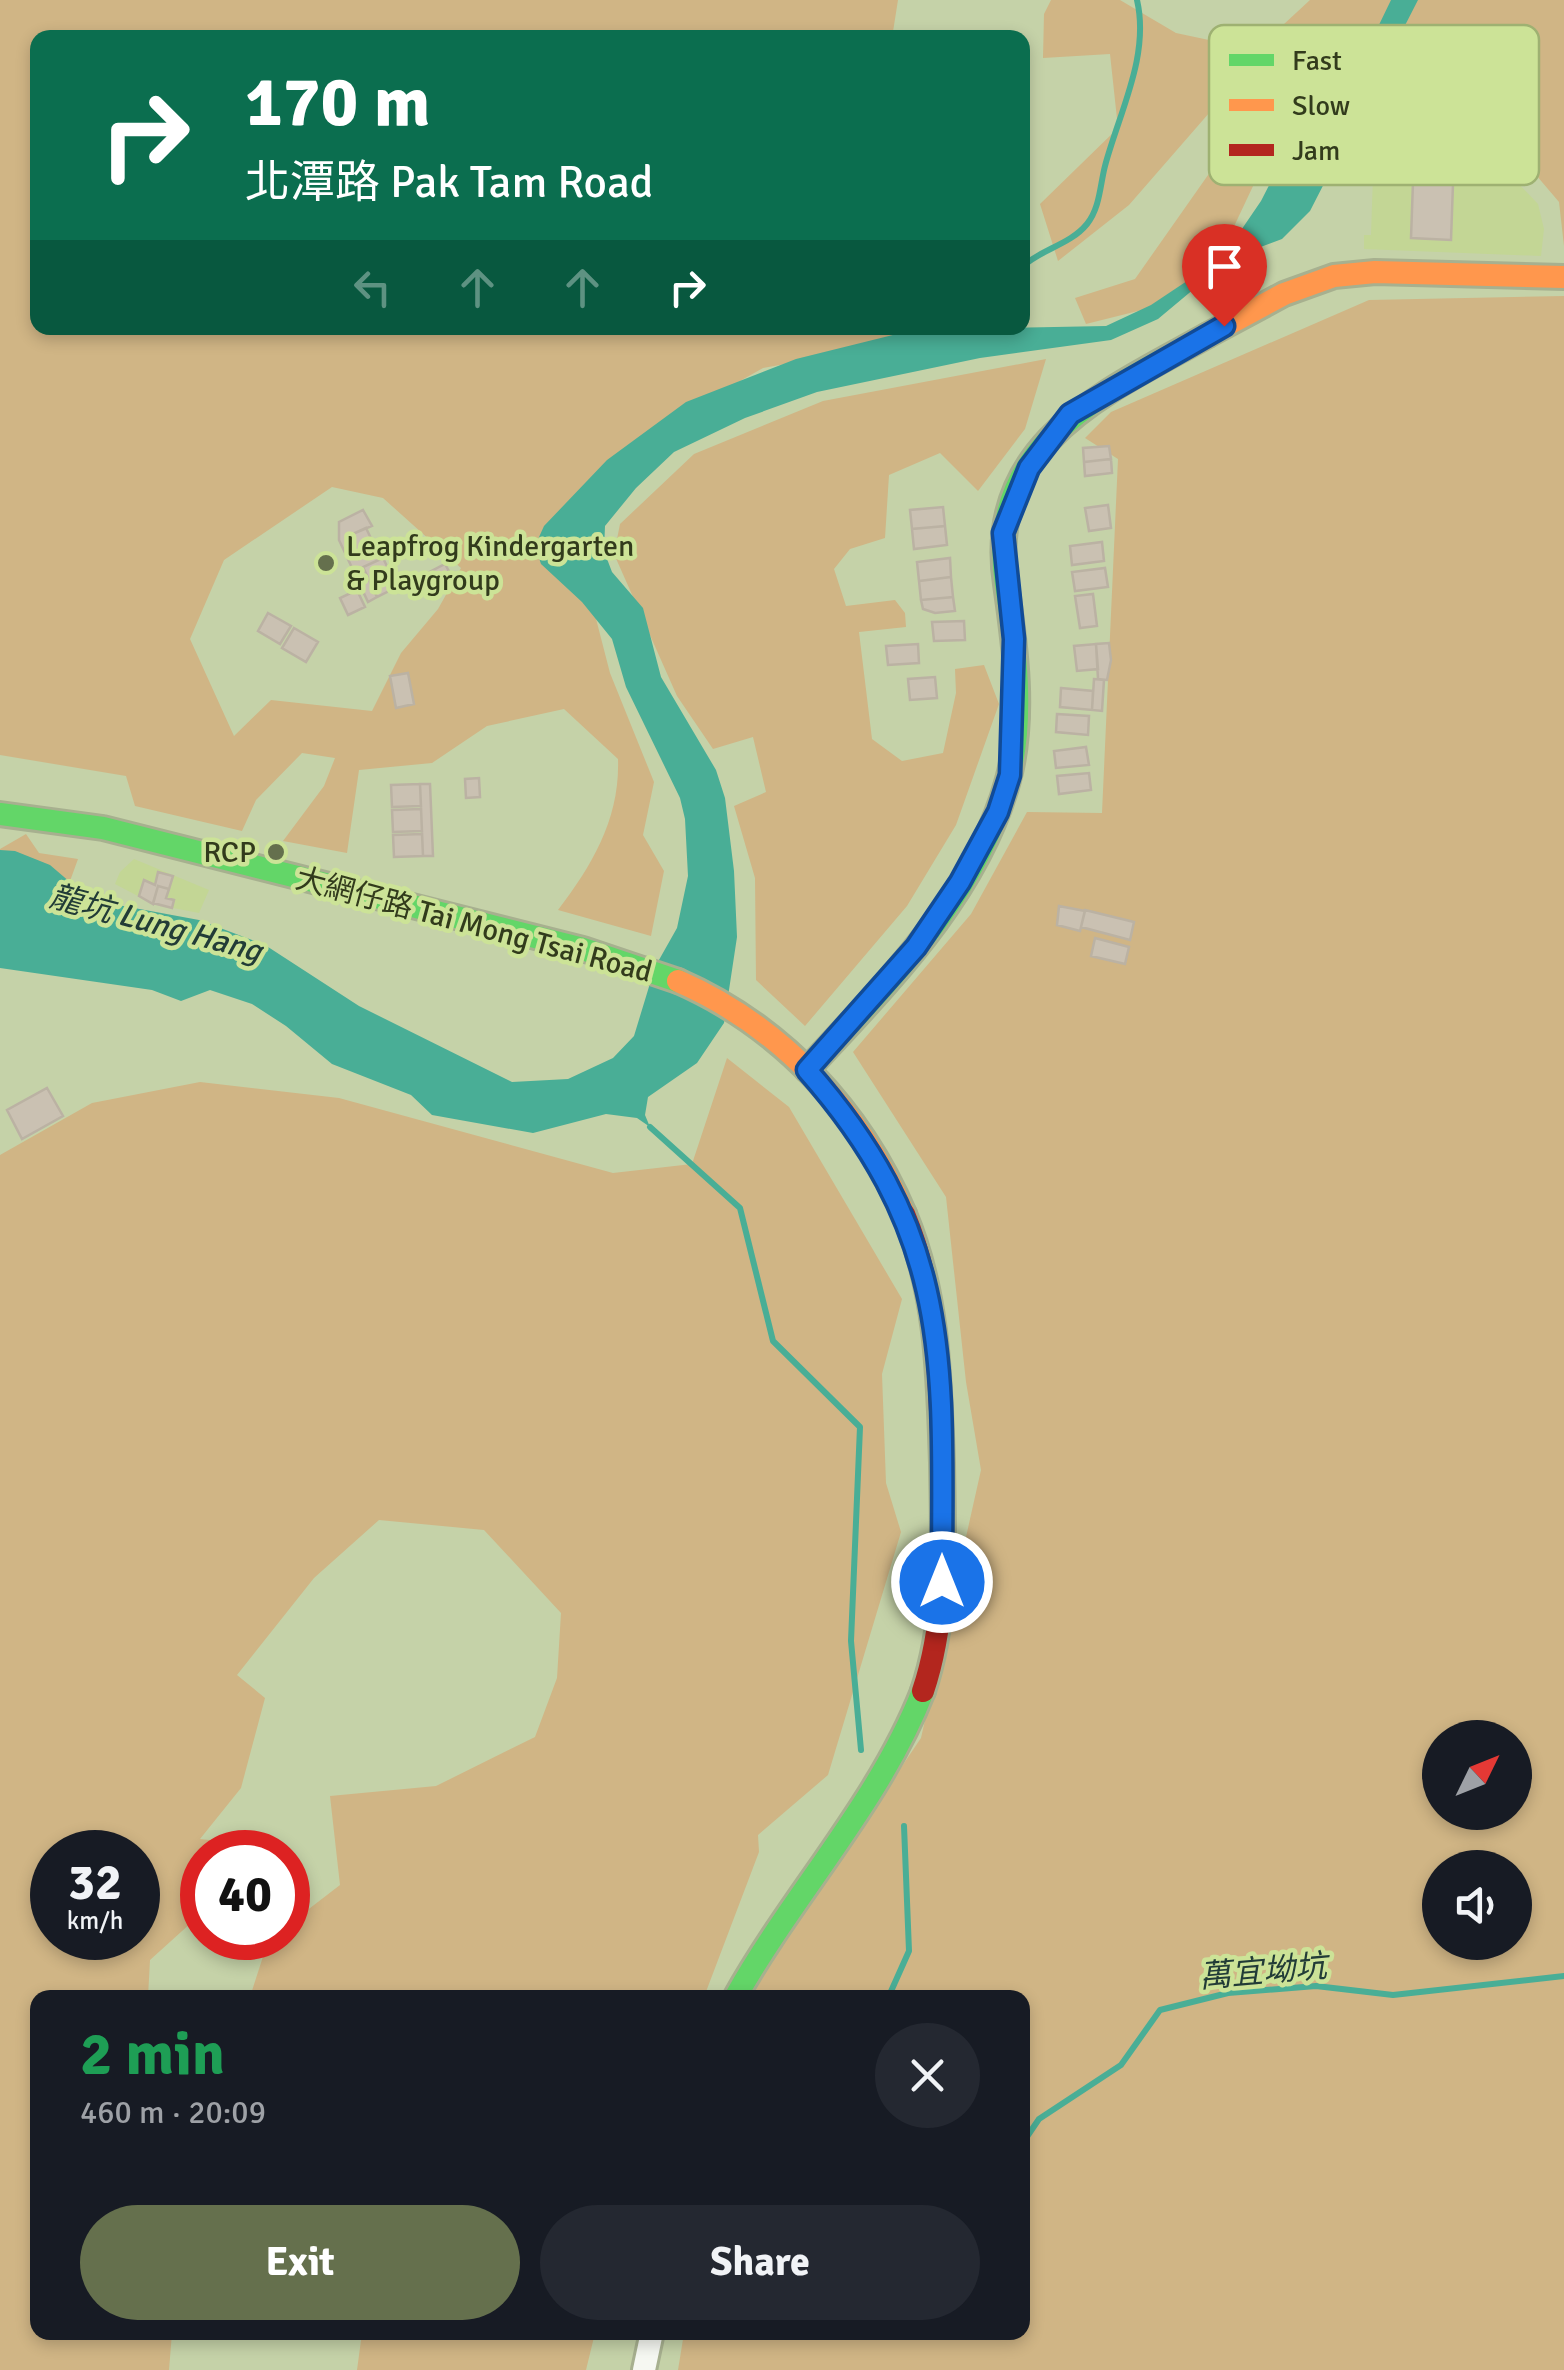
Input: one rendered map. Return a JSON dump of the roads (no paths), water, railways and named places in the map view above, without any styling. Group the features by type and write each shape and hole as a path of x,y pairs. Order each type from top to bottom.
{"street":[{"path":"807,1070 916,947 960,882 998,812 1010,775 1014,639 1003,533 1019,485 1063,420 1092,398 1284,294 1334,276 1376,272 1564,277"},
{"name":"大網仔路 Tai Mong Tsai Road","path":"0,814 40,816 103,828 638,966 730,1008 807,1070 839,1106 881,1170 913,1236 928,1284 940,1378 940,1620 928,1680 903,1734 739,1990"},
{"path":"644,2370 650,2340"}],"water":[{"path":"1391,0 1418,0 1405,25 1379,25"},
{"name":"龍坑 Lung Hang","path":"1269,185 1323,185 1310,211 1282,239 1231,258 1158,319 1111,340 980,358 817,392 745,418 674,452 636,488 605,526 604,551 612,572 643,608 661,677 716,770 725,798 734,871 737,937 724,1023 697,1063 648,1097 645,1115 650,1127 637,1118 606,1114 533,1133 432,1115 411,1095 332,1064 252,1004 210,990 181,1001 152,990 0,968 0,850 15,851 50,865 91,900 199,920 265,945 359,1006 512,1082 568,1079 613,1058 634,1036 655,967 677,928 688,876 685,819 680,798 626,687 612,639 582,602 541,564 535,546 544,526 607,460 686,402 796,359 893,335 1030,335 1030,328 1106,326 1151,305 1190,279 1233,242"}],"waterway":[{"path":"1030,262 1080,231 1095,211 1136,63 1140,21 1137,0"},
{"path":"650,1127 740,1208 773,1341 860,1427 851,1641 861,1750"},
{"path":"892,1990 909,1951 904,1826"},
{"name":"萬宜坳坑","path":"1030,2132 1039,2119 1121,2065 1160,2010 1228,1993 1316,1986 1393,1995 1564,1976"}],"place":[{"name":"Leapfrog Kindergarten & Playgroup","path":"326,563"},
{"name":"RCP","path":"276,852"}]}
